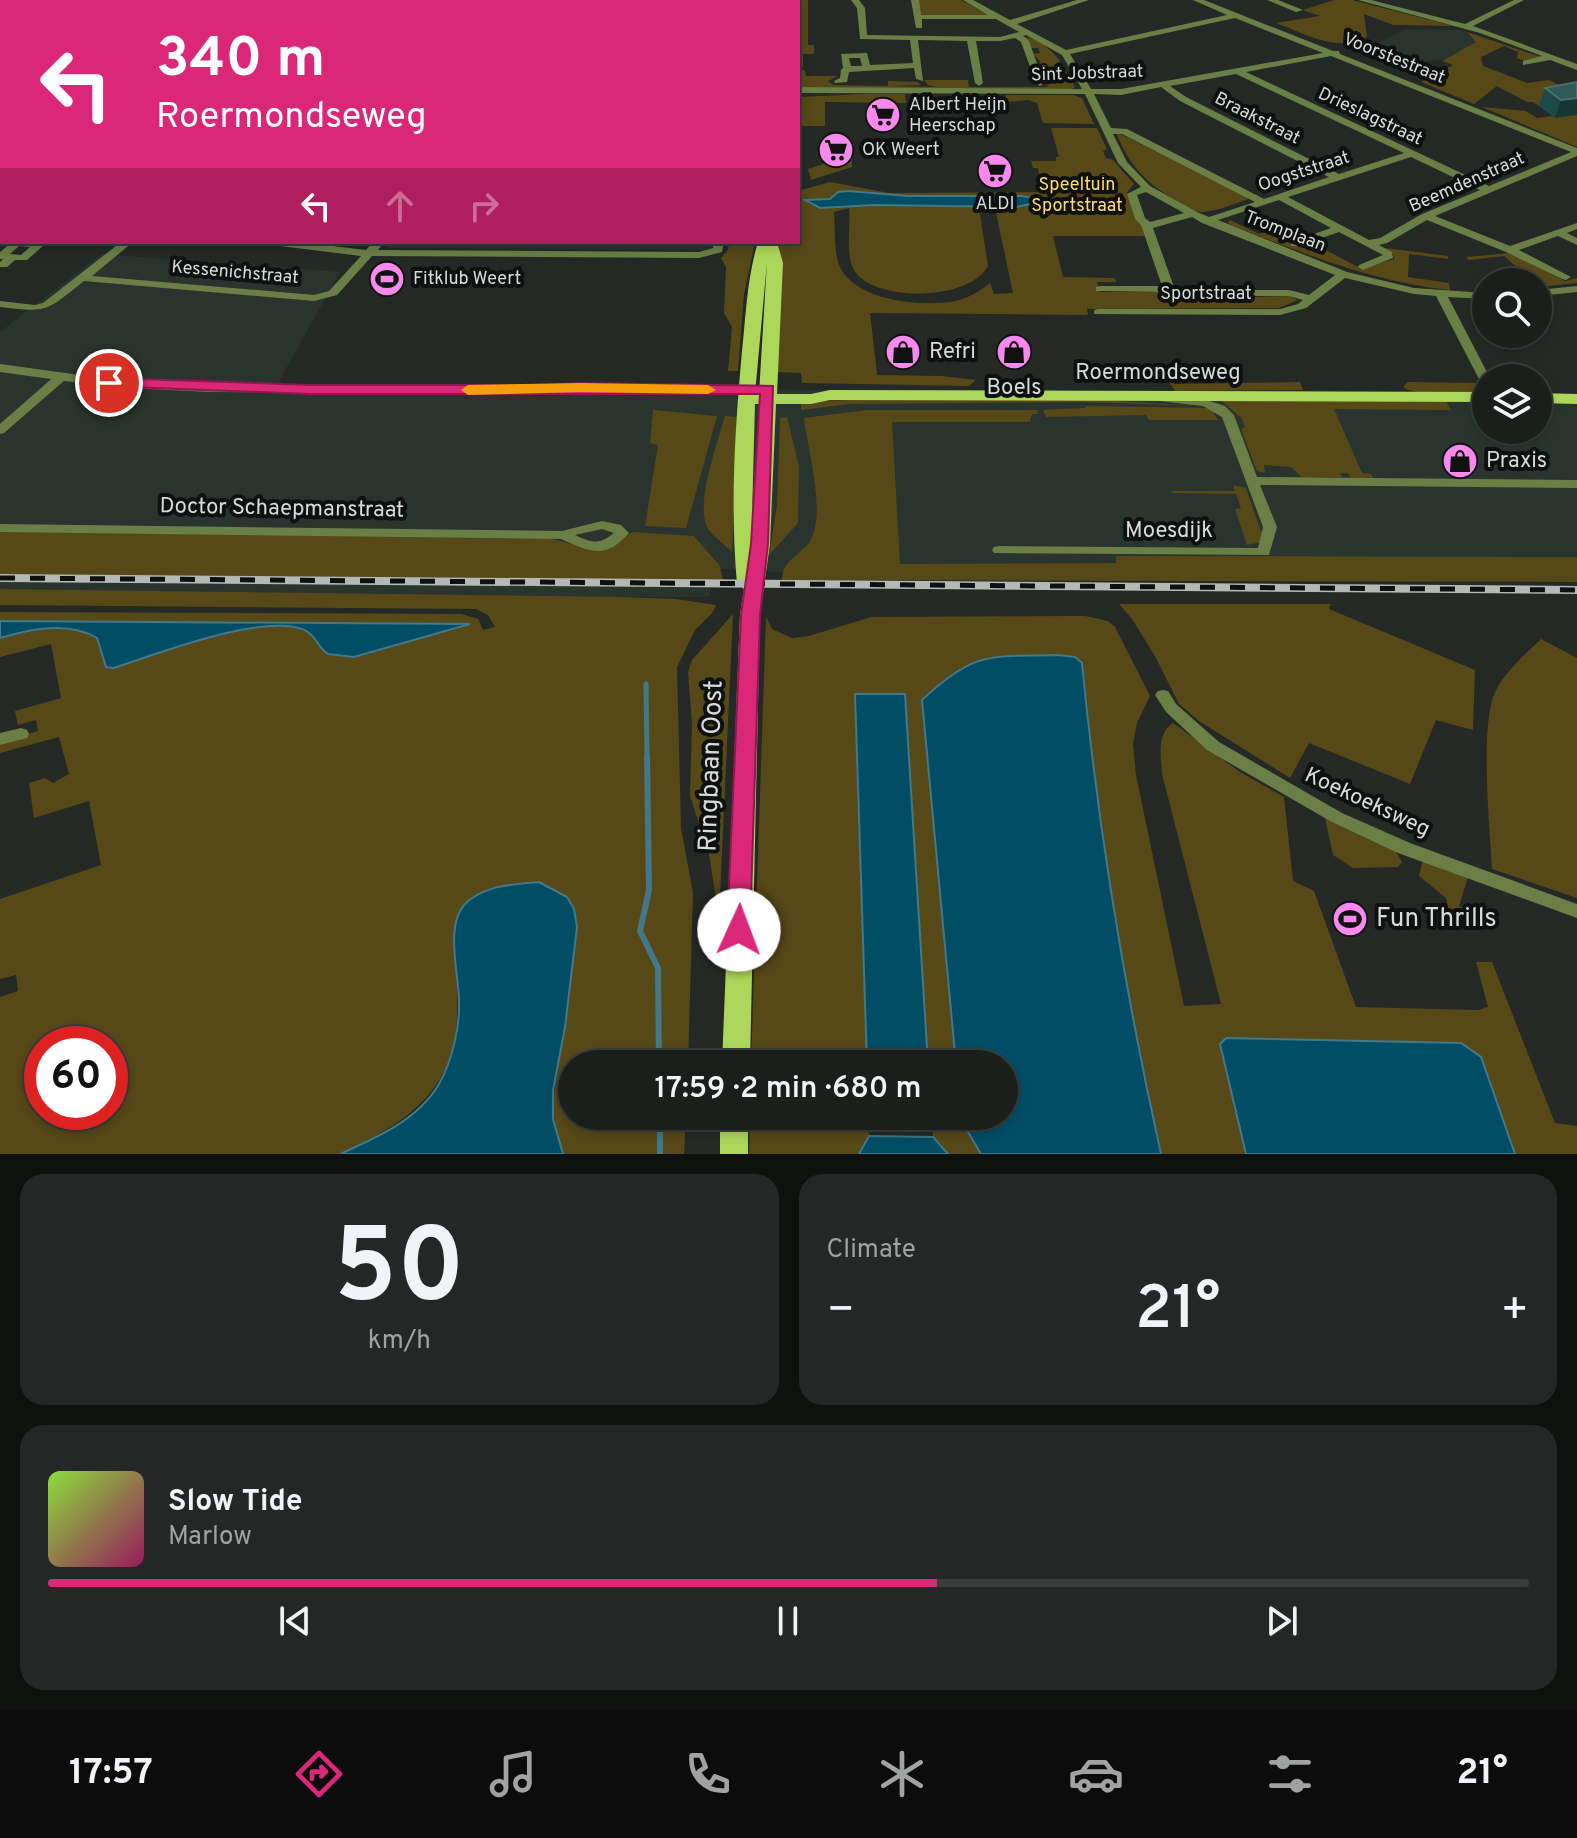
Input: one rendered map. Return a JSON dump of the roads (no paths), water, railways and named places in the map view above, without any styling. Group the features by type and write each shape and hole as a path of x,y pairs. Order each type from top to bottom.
{"main road":[{"name":"Ringbaan Oost","path":"736,1050 750,615 760,544 758,263 767,244"},
{"name":"Roermondseweg","path":"757,394 811,399 830,395 1472,397"},
{"path":"1552,398 1577,399"},
{"path":"734,1130 734,1154"}],"street":[{"path":"855,0 861,8 863,37 1000,39 1028,32"},
{"path":"915,0 918,17 916,65 920,79"},
{"name":"Tromplaan","path":"967,0 1065,53 1089,93 1123,163 1147,188 1206,221 1343,274 1441,294 1472,295"},
{"path":"1010,23 1085,0"},
{"name":"Voorstestraat","path":"1197,0 1336,53 1577,152"},
{"path":"1271,0 1299,10"},
{"path":"1362,0 1465,27 1577,67"},
{"path":"1465,27 1520,0"},
{"path":"1212,6 1226,1"},
{"path":"1065,53 1237,14"},
{"name":"Tromplaan","path":"918,17 999,17"},
{"path":"1016,35 1025,41 1040,83"},
{"path":"971,38 979,83"},
{"name":"Sint Jobstraat","path":"800,92 837,87 1089,93 1164,85 1336,53"},
{"path":"1526,63 1550,57"},
{"path":"837,87 848,69 916,65"},
{"name":"Drieslagstraat","path":"1239,72 1489,190"},
{"name":"Braakstraat","path":"1164,85 1183,99 1338,178"},
{"name":"Tromplaan","path":"1108,131 1124,131 1263,202"},
{"name":"Beemdenstraat","path":"1370,243 1383,241 1426,216 1577,152"},
{"name":"Oogststraat","path":"1206,221 1411,154"},
{"name":"Sportstraat","path":"1147,188 1132,194 1169,289"},
{"path":"1280,197 1388,254 1388,258 1363,267"},
{"path":"1147,226 1193,214"},
{"path":"1426,216 1566,277"},
{"path":"1510,250 1577,226"},
{"path":"1295,244 1341,228"},
{"path":"1559,233 1577,242"},
{"path":"0,304 35,308 47,305 125,244"},
{"path":"289,244 366,253 699,255 717,247"},
{"name":"Kessenichstraat","path":"82,278 314,298 333,293 377,244"},
{"name":"Sportstraat","path":"1098,312 1280,312 1312,299 1343,274"},
{"name":"Sportstraat","path":"1100,289 1289,293 1312,299"},
{"path":"1552,292 1577,289"},
{"path":"1441,294 1477,364"},
{"name":"Roermondseweg","path":"0,368 61,377 209,388 757,394"},
{"path":"0,430 61,377"},
{"name":"Moesdijk","path":"999,550 1264,552 1270,527 1228,415 1217,406 1201,402 1174,402 1147,395"},
{"path":"1252,481 1577,484"},
{"name":"Doctor Schaepmanstraat","path":"0,528 563,535"},
{"name":"Koekoeksweg","path":"1163,695 1171,708 1213,746 1336,817 1404,848 1577,911"},
{"path":"0,739 21,734"}],"water":[{"path":"838,192 908,196 1022,196 1032,198 1035,203 1016,207 874,205 820,208 805,200 830,199"},
{"path":"0,621 470,624 354,657 328,654 302,629 261,627 208,638 113,668 106,667 97,638 86,633 49,628 0,638"},
{"path":"1058,655 1075,657 1082,663 1114,910 1161,1154 981,1154 967,1130 1018,1130 1018,1050 955,1050 922,700 970,664 1016,656"},
{"path":"855,694 905,694 927,1050 867,1050"},
{"path":"539,882 567,897 574,909 577,927 565,1027 561,1050 558,1050 553,1090 553,1119 563,1154 340,1154 408,1118 439,1084 457,1033 459,1001 454,938 458,914 480,893 509,885"},
{"path":"1226,1038 1461,1043 1481,1057 1515,1154 1246,1154 1220,1044"},
{"path":"869,1136 933,1137 948,1154 859,1154"}],"waterway":[{"path":"646,684 647,758"},
{"path":"647,756 649,890 640,931 658,968 659,1050"},
{"path":"660,1130 660,1154"}],"railway":[{"path":"0,578 1577,590"}],"place":[{"name":"Albert Heijn Heerschap","path":"883,115"},
{"name":"OK Weert","path":"836,150"},
{"name":"ALDI","path":"995,171"},
{"name":"Fitklub Weert","path":"387,279"},
{"name":"Refri","path":"903,352"},
{"name":"Boels","path":"1014,352"},
{"name":"Praxis","path":"1460,461"},
{"name":"Fun Thrills","path":"1350,919"}],"park label":[{"name":"Speeltuin Sportstraat","path":"1077,195"}]}
